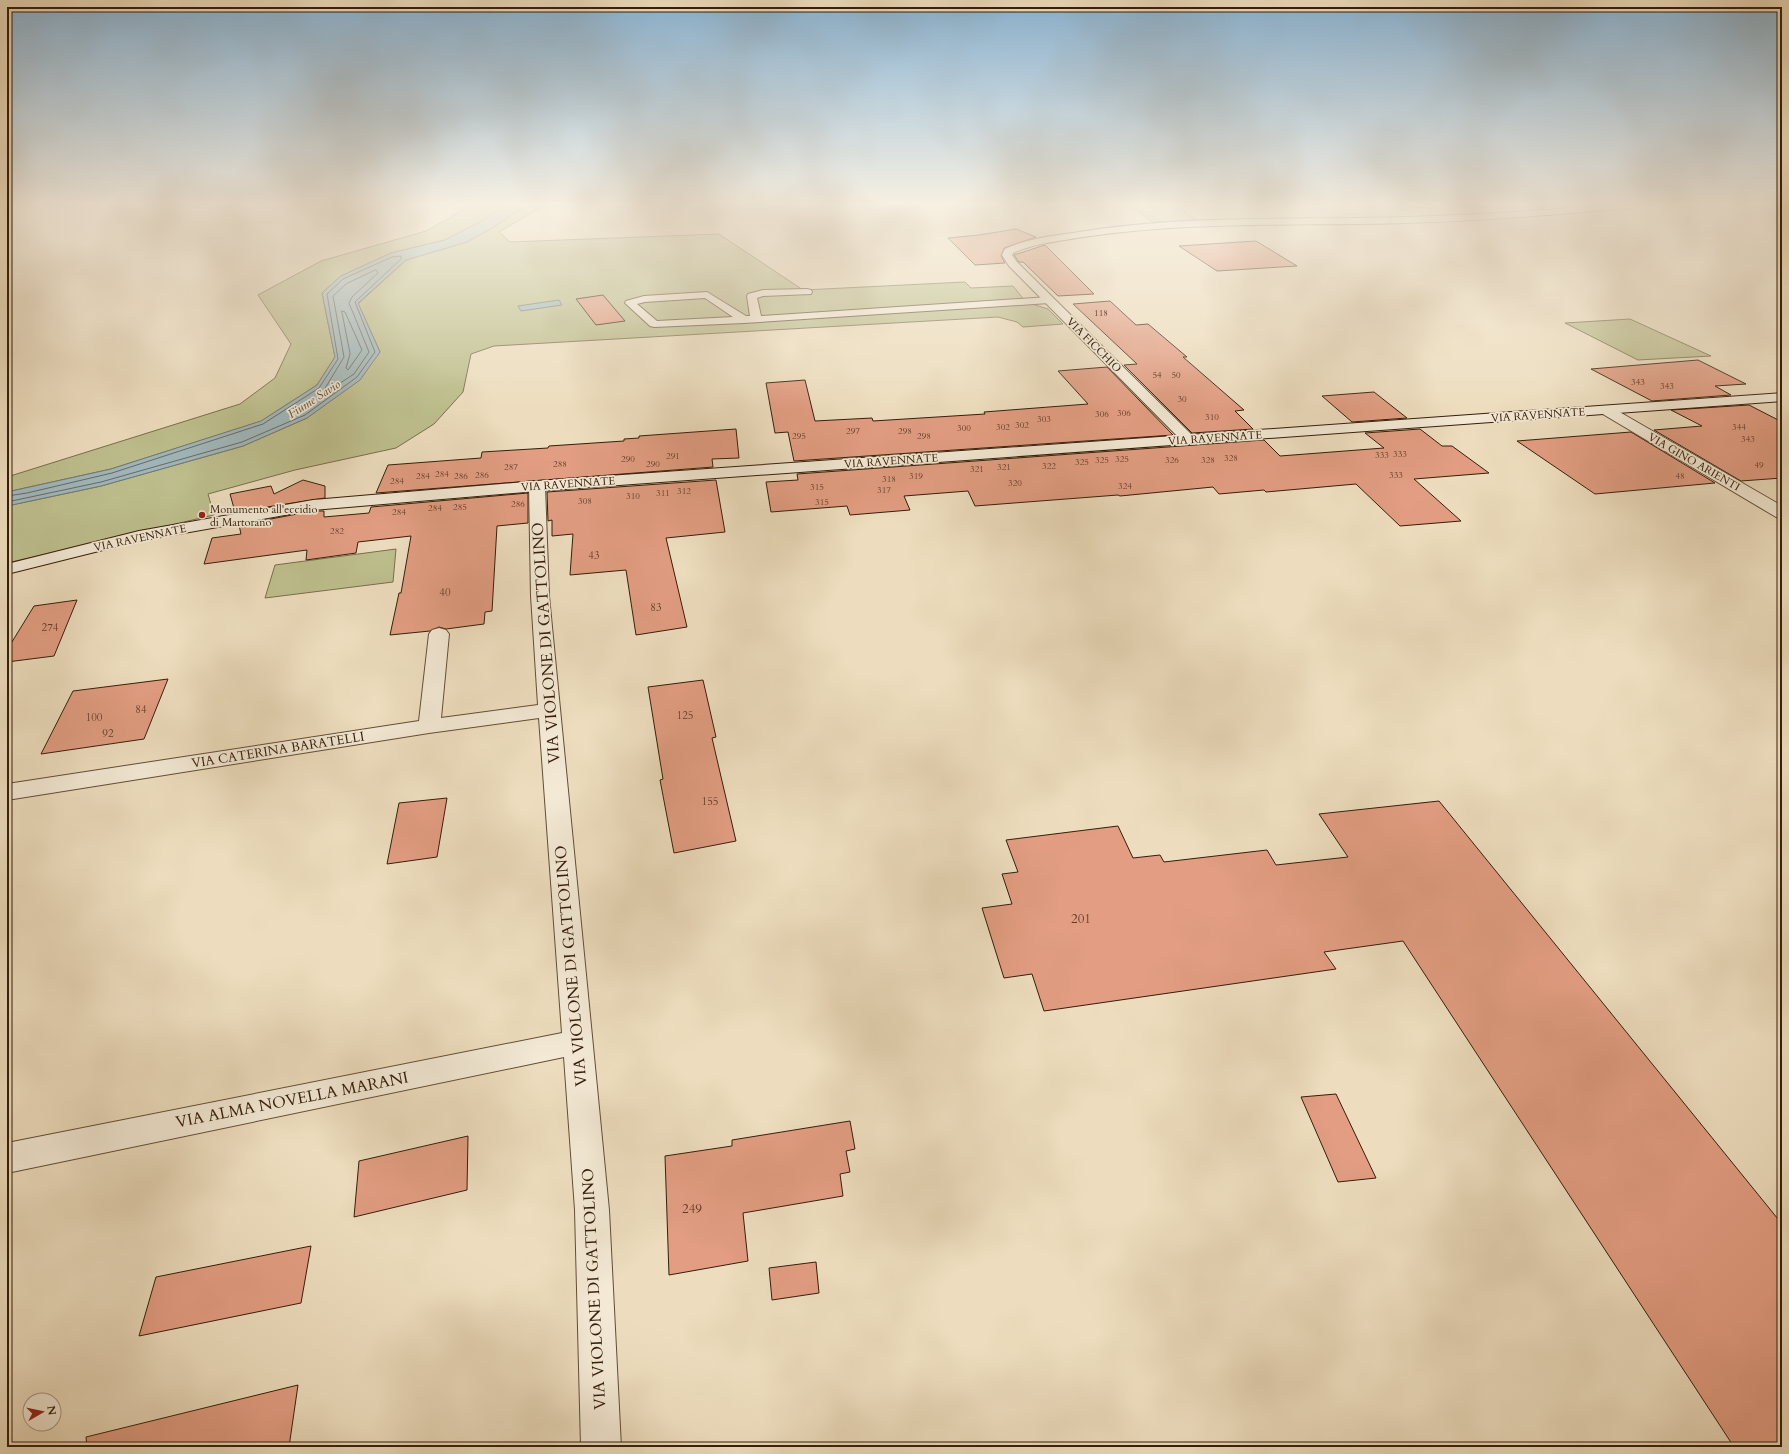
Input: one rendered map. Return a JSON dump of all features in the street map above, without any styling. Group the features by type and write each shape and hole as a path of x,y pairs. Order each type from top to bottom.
{"street":[{"name":"VIA FICCHIO","path":"1022,273 1188,440"},
{"name":"VIA RAVENNATE","path":"7,569 139,536 313,505 537,486 1782,398"},
{"name":"VIA GINO ARIENTI","path":"1606,410 1782,514"},
{"name":"VIA VIOLONE DI GATTOLINO","path":"537,486 540,596 592,1210 601,1447"},
{"path":"429,726 438,634"},
{"name":"VIA CATERINA BARATELLI","path":"7,792 429,726 549,710"},
{"name":"VIA ALMA NOVELLA MARANI","path":"7,1158 577,1042"}],"lane":[{"path":"756,319 752,296 807,292"},
{"path":"744,320 707,295 644,299 630,303 654,324 744,320 1049,300"}],"green space":[{"path":"299,273 348,273 341,276 322,293 335,357 317,385 262,421 111,469 7,492 7,477 240,404 275,378 291,344 258,295"},
{"path":"392,273 777,273 803,290 965,282 971,288 1013,286 1026,302 1048,309 1063,324 1023,327 1017,322 998,317 494,346 471,354 463,392 434,424 396,448 295,470 208,494 214,515 7,563 7,506 101,486 243,446 307,418 380,352 358,304"},
{"path":"1630,319 1711,356 1638,360 1565,323"},
{"path":"396,549 393,582 265,598 275,565"}],"water":[{"name":"Fiume Savio","path":"348,273 392,273 358,303 380,352 360,380 307,418 243,446 101,486 7,506 7,492 111,469 261,421 317,385 335,357 322,293 341,276"},
{"path":"559,300 562,305 521,311 518,306"}],"building":[{"path":"1034,273 1073,273 1094,294 1058,296"},
{"path":"603,295 625,321 596,325 576,299"},
{"path":"1110,301 1136,325 1148,324 1187,357 1183,357 1244,410 1235,411 1253,429 1192,433 1124,365 1137,364 1073,304"},
{"path":"1698,360 1746,384 1715,386 1731,395 1652,401 1591,369"},
{"path":"1107,367 1173,435 794,461 788,432 775,433 766,383 805,380 815,421 872,418 873,421 985,414 984,412 1088,404 1058,371"},
{"path":"1374,392 1407,418 1352,422 1322,396"},
{"path":"1749,405 1782,422 1782,478 1741,481 1654,430 1702,426 1671,410"},
{"path":"736,429 739,458 712,459 713,467 376,493 388,465 481,458 482,452 548,448 549,446 624,441 624,439 639,438 639,436"},
{"path":"1420,429 1442,446 1452,446 1489,473 1414,479 1461,521 1400,526 1356,484 1266,492 1264,490 1219,494 1213,487 1120,496 975,506 968,491 904,496 910,510 850,515 847,506 771,512 766,482 798,480 797,474 1264,440 1280,456 1384,448 1365,433"},
{"path":"1631,432 1715,483 1595,494 1517,441"},
{"path":"303,480 325,486 325,498 235,512 230,494 271,486 274,494"},
{"path":"716,480 725,532 666,538 687,627 636,635 626,570 570,575 573,534 552,536 552,520 548,521 547,492"},
{"path":"528,493 528,523 497,526 492,611 485,612 484,624 446,629 439,627 430,631 390,635 399,593 401,593 411,536 358,542 356,553 306,560 307,550 204,564 212,538 241,534 239,525 313,511 324,511 324,517 369,513 371,507"},
{"path":"77,600 54,656 7,662 7,650 34,606"},
{"path":"168,679 144,739 41,754 73,691"},
{"path":"703,680 716,737 712,738 736,841 674,853 660,780 663,779 648,687"},
{"path":"447,798 437,857 387,864 399,803"},
{"path":"1439,801 1782,1224 1782,1447 1734,1447 1403,941 1324,952 1336,969 1044,1011 1032,974 1004,978 982,908 1012,904 1002,874 1018,872 1006,840 1118,826 1133,858 1160,855 1164,862 1267,850 1276,865 1348,857 1319,814"},
{"path":"1336,1094 1376,1178 1338,1182 1301,1097"},
{"path":"850,1121 855,1149 846,1151 850,1172 840,1174 843,1196 743,1213 748,1261 669,1275 665,1156 732,1146 732,1140"},
{"path":"468,1136 467,1190 354,1217 359,1161"},
{"path":"311,1246 301,1303 139,1336 156,1277"},
{"path":"816,1262 819,1293 772,1300 769,1268"},
{"path":"298,1385 289,1447 87,1447 86,1437"}],"place":[{"name":"Monumento all'eccidio di Martorano","path":"202,515"}]}
